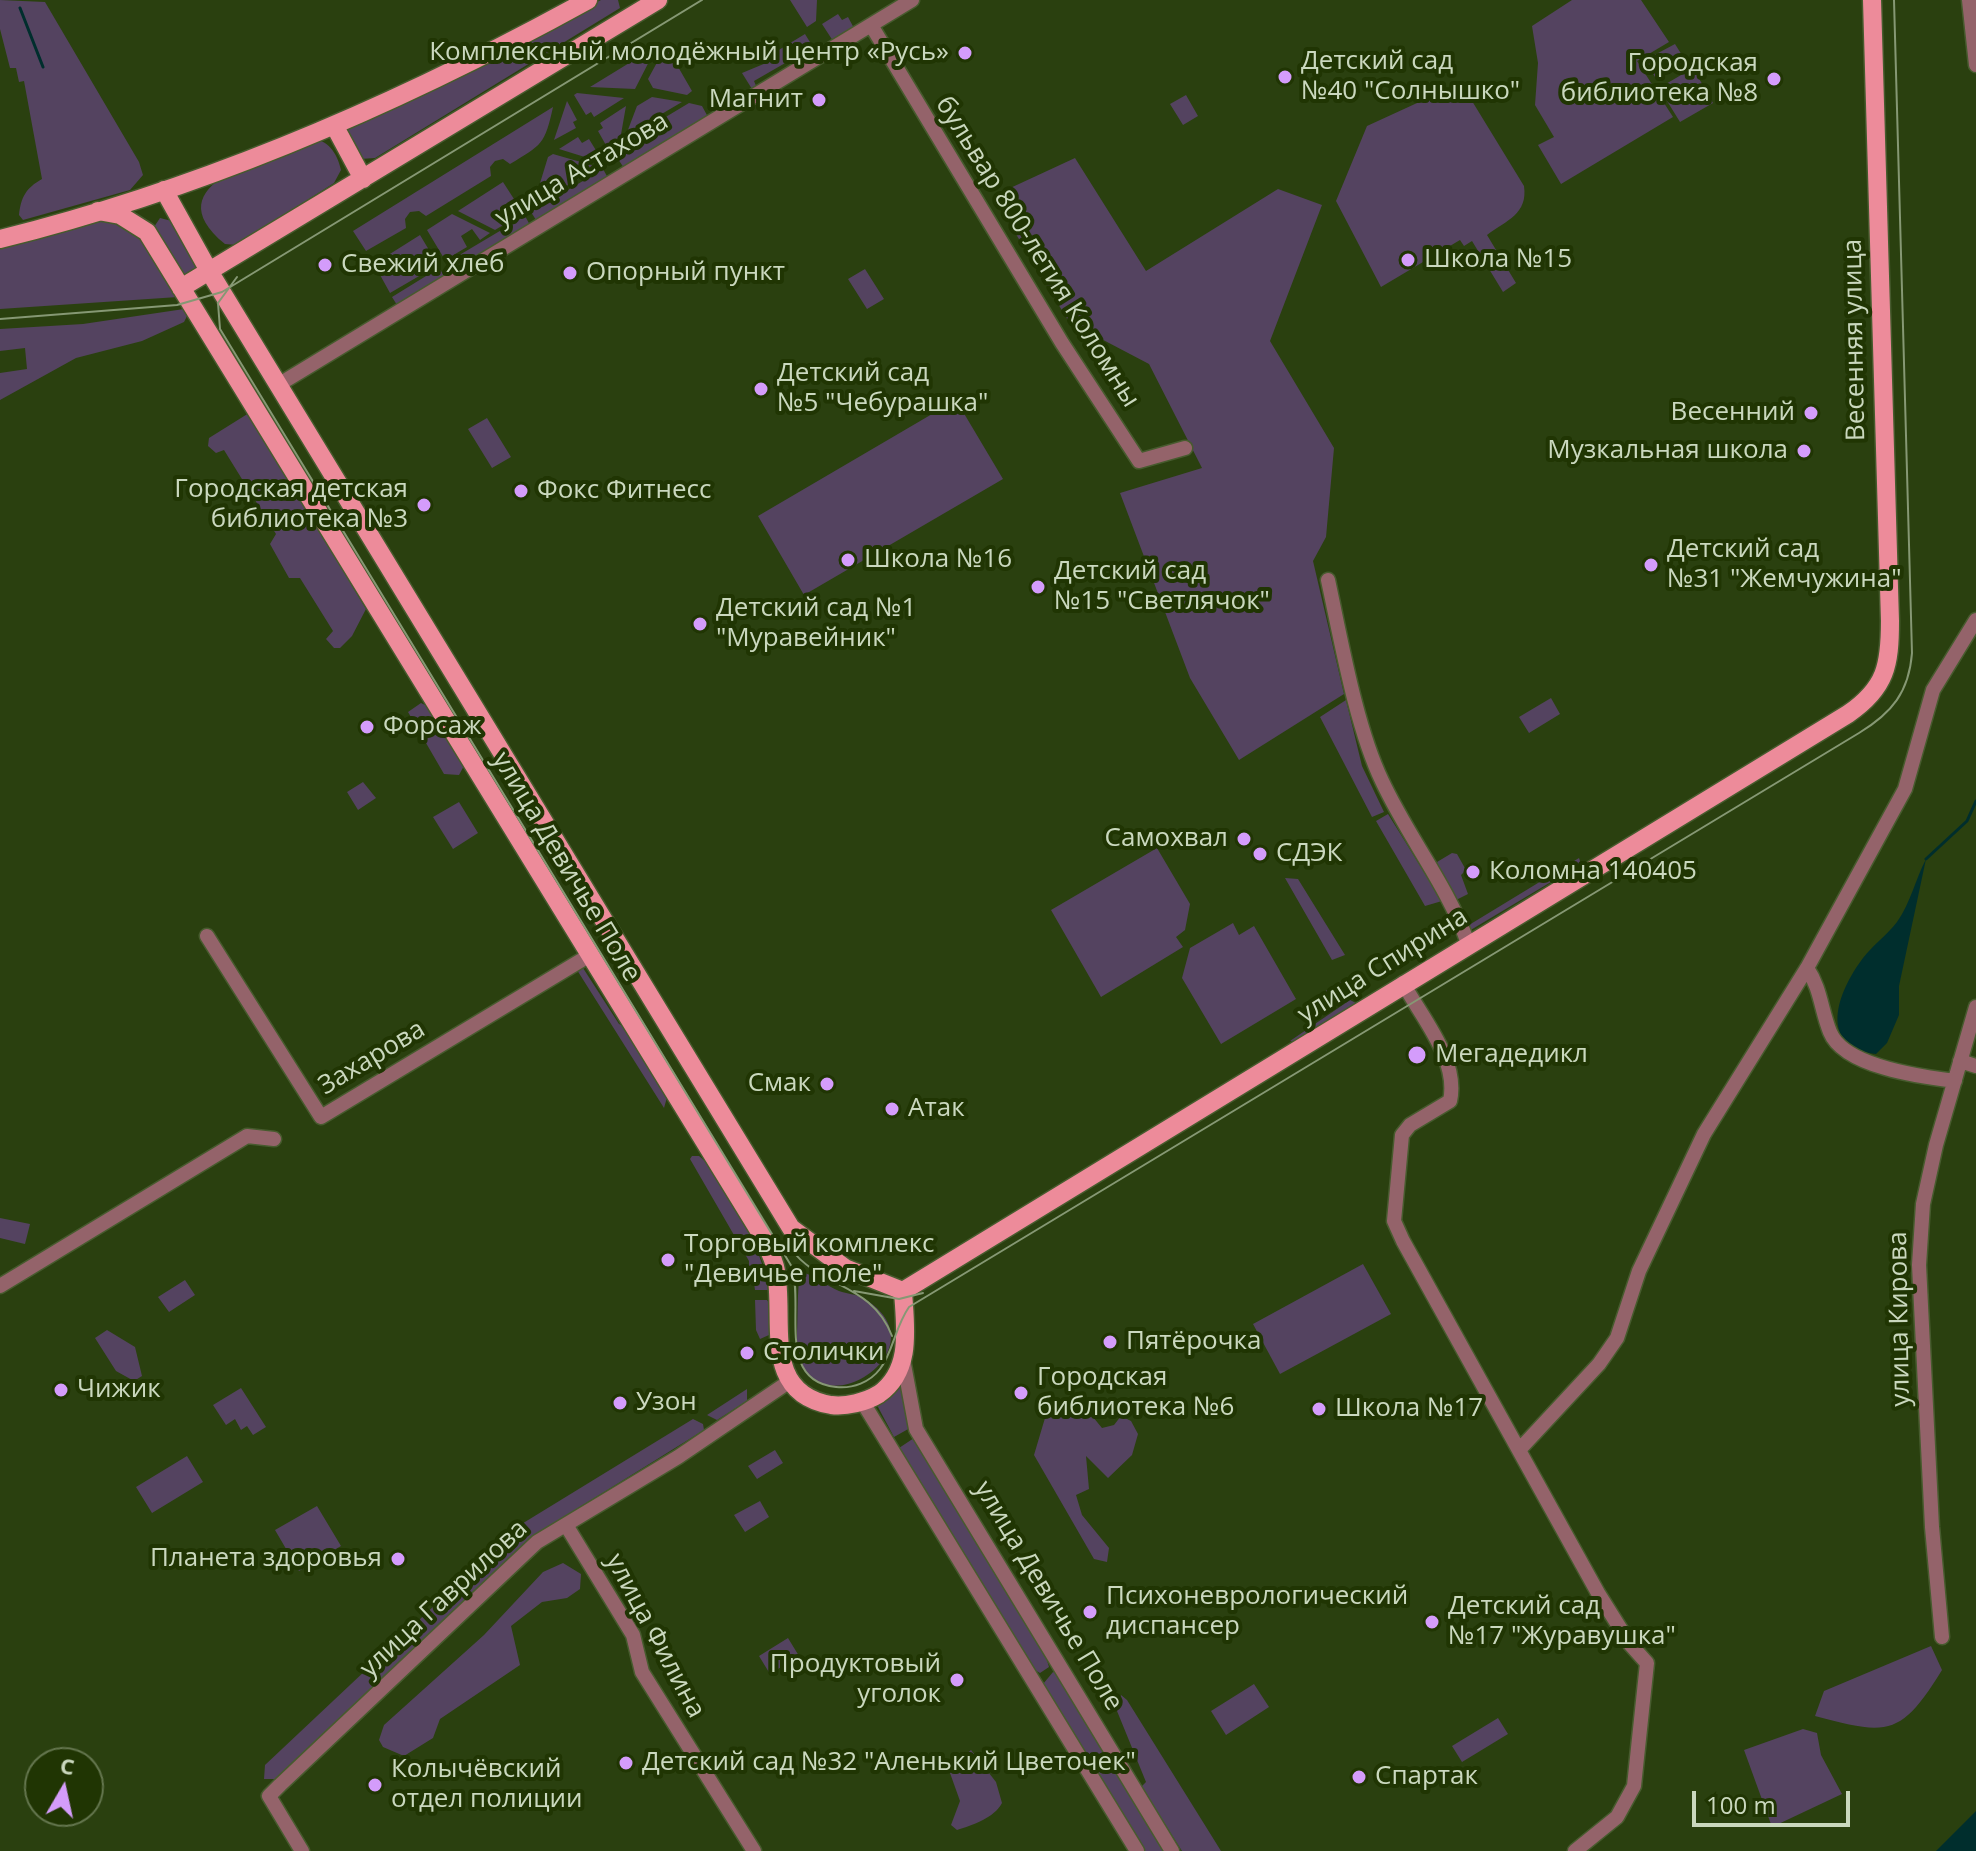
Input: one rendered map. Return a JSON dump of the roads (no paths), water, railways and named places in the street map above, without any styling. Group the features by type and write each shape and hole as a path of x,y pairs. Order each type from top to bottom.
{"main road":[{"path":"0,239 158,192 334,125 526,34 588,0"},
{"path":"181,288 213,278 631,7 658,0"},
{"name":"Весенняя улица","path":"1872,0 1890,621 1890,648 1882,678"},
{"path":"334,125 363,179"},
{"path":"98,211 120,215 147,232 158,192"},
{"name":"улица Девичье Поле","path":"158,192 791,1228 845,1268 903,1291 903,1359"},
{"name":"улица Девичье Поле","path":"147,232 763,1237 776,1273 780,1354 790,1381"},
{"name":"улица Спирина","path":"903,1291 1158,1138 1468,943 1848,714 1877,691 1882,678"},
{"path":"790,1381 799,1391 824,1403 840,1406 879,1393 892,1380 903,1359"}],"street":[{"name":"улица Астахова","path":"278,385 912,0"},
{"path":"1969,0 1976,65"},
{"name":"бульвар 800-летия Коломны","path":"871,25 1062,343 1139,461 1185,448"},
{"path":"1328,580 1371,758 1395,808 1455,907 1468,943"},
{"path":"1520,1449 1599,1364 1617,1338 1639,1271 1704,1134 1807,968 1905,789 1933,690 1976,620"},
{"name":"Захарова","path":"207,936 321,1117 590,955"},
{"path":"1807,968 1820,987 1832,1037 1848,1052 1885,1068 1955,1081"},
{"path":"1403,983 1449,1064 1454,1083 1450,1101 1410,1125 1402,1135 1394,1221 1598,1593 1630,1644 1647,1663 1634,1786 1617,1817 1575,1851"},
{"name":"улица Кирова","path":"1942,1637 1931,1512 1919,1265 1923,1204 1976,1007"},
{"path":"1960,1061 1976,1066"},
{"path":"0,1286 247,1136 274,1139"},
{"name":"улица Девичье Поле","path":"903,1359 916,1429 1172,1851"},
{"name":"улица Гаврилова","path":"302,1851 269,1796 537,1542 678,1457 790,1381"},
{"name":"улица Девичье Поле","path":"862,1401 1035,1679 1137,1851"},
{"name":"улица Филина","path":"566,1525 633,1635 642,1672 754,1851"},
{"path":"1035,1679 1060,1665"}],"water":[{"path":"1926,859 1899,986 1899,1015 1887,1043 1876,1054 1857,1049 1845,1041 1839,1029 1840,1001 1863,958 1902,914"},
{"path":"1976,1811 1976,1851 1936,1851"}],"waterway":[{"path":"20,8 43,67"},
{"path":"1926,859 1967,821 1976,801"}],"tram line":[{"path":"0,319 177,305 222,292 702,0"},
{"path":"237,277 218,303 220,329 792,1267 796,1340 806,1371 817,1382 836,1387 855,1386 880,1369 909,1307 1859,733 1881,718 1897,700 1907,679 1912,653 1894,0"},
{"path":"790,1248 816,1272 872,1306 892,1336"},
{"path":"854,1291 899,1299 923,1293"}],"place":[{"name":"Комплексный молодёжный центр «Русь»","path":"965,53"},
{"name":"Детский сад №40 \"Солнышко\"","path":"1285,77"},
{"name":"Городская библиотека №8","path":"1774,79"},
{"name":"Магнит","path":"819,100"},
{"name":"Школа №15","path":"1408,260"},
{"name":"Свежий хлеб","path":"325,265"},
{"name":"Опорный пункт","path":"570,273"},
{"name":"Детский сад №5 \"Чебурашка\"","path":"761,389"},
{"name":"Весенний","path":"1811,413"},
{"name":"Музкальная школа","path":"1804,451"},
{"name":"Фокс Фитнесс","path":"521,491"},
{"name":"Городская детская библиотека №3","path":"424,505"},
{"name":"Школа №16","path":"848,560"},
{"name":"Детский сад №31 \"Жемчужина\"","path":"1651,565"},
{"name":"Детский сад №15 \"Светлячок\"","path":"1038,587"},
{"name":"Детский сад №1 \"Муравейник\"","path":"700,624"},
{"name":"Форсаж","path":"367,727"},
{"name":"Самохвал","path":"1244,839"},
{"name":"СДЭК","path":"1260,854"},
{"name":"Коломна 140405","path":"1473,872"},
{"name":"Мегадедикл","path":"1417,1055"},
{"name":"Смак","path":"827,1084"},
{"name":"Атак","path":"892,1109"},
{"name":"Торговый комплекс \"Девичье поле\"","path":"668,1260"},
{"name":"Пятёрочка","path":"1110,1342"},
{"name":"Столички","path":"747,1353"},
{"name":"Чижик","path":"61,1390"},
{"name":"Городская библиотека №6","path":"1021,1393"},
{"name":"Узон","path":"620,1403"},
{"name":"Школа №17","path":"1319,1409"},
{"name":"Планета здоровья","path":"398,1559"},
{"name":"Психоневрологический диспансер","path":"1090,1612"},
{"name":"Детский сад №17 \"Журавушка\"","path":"1432,1622"},
{"name":"Продуктовый уголок","path":"957,1680"},
{"name":"Детский сад №32 \"Аленький Цветочек\"","path":"626,1763"},
{"name":"Спартак","path":"1359,1777"},
{"name":"Колычёвский отдел полиции","path":"375,1785"}]}
